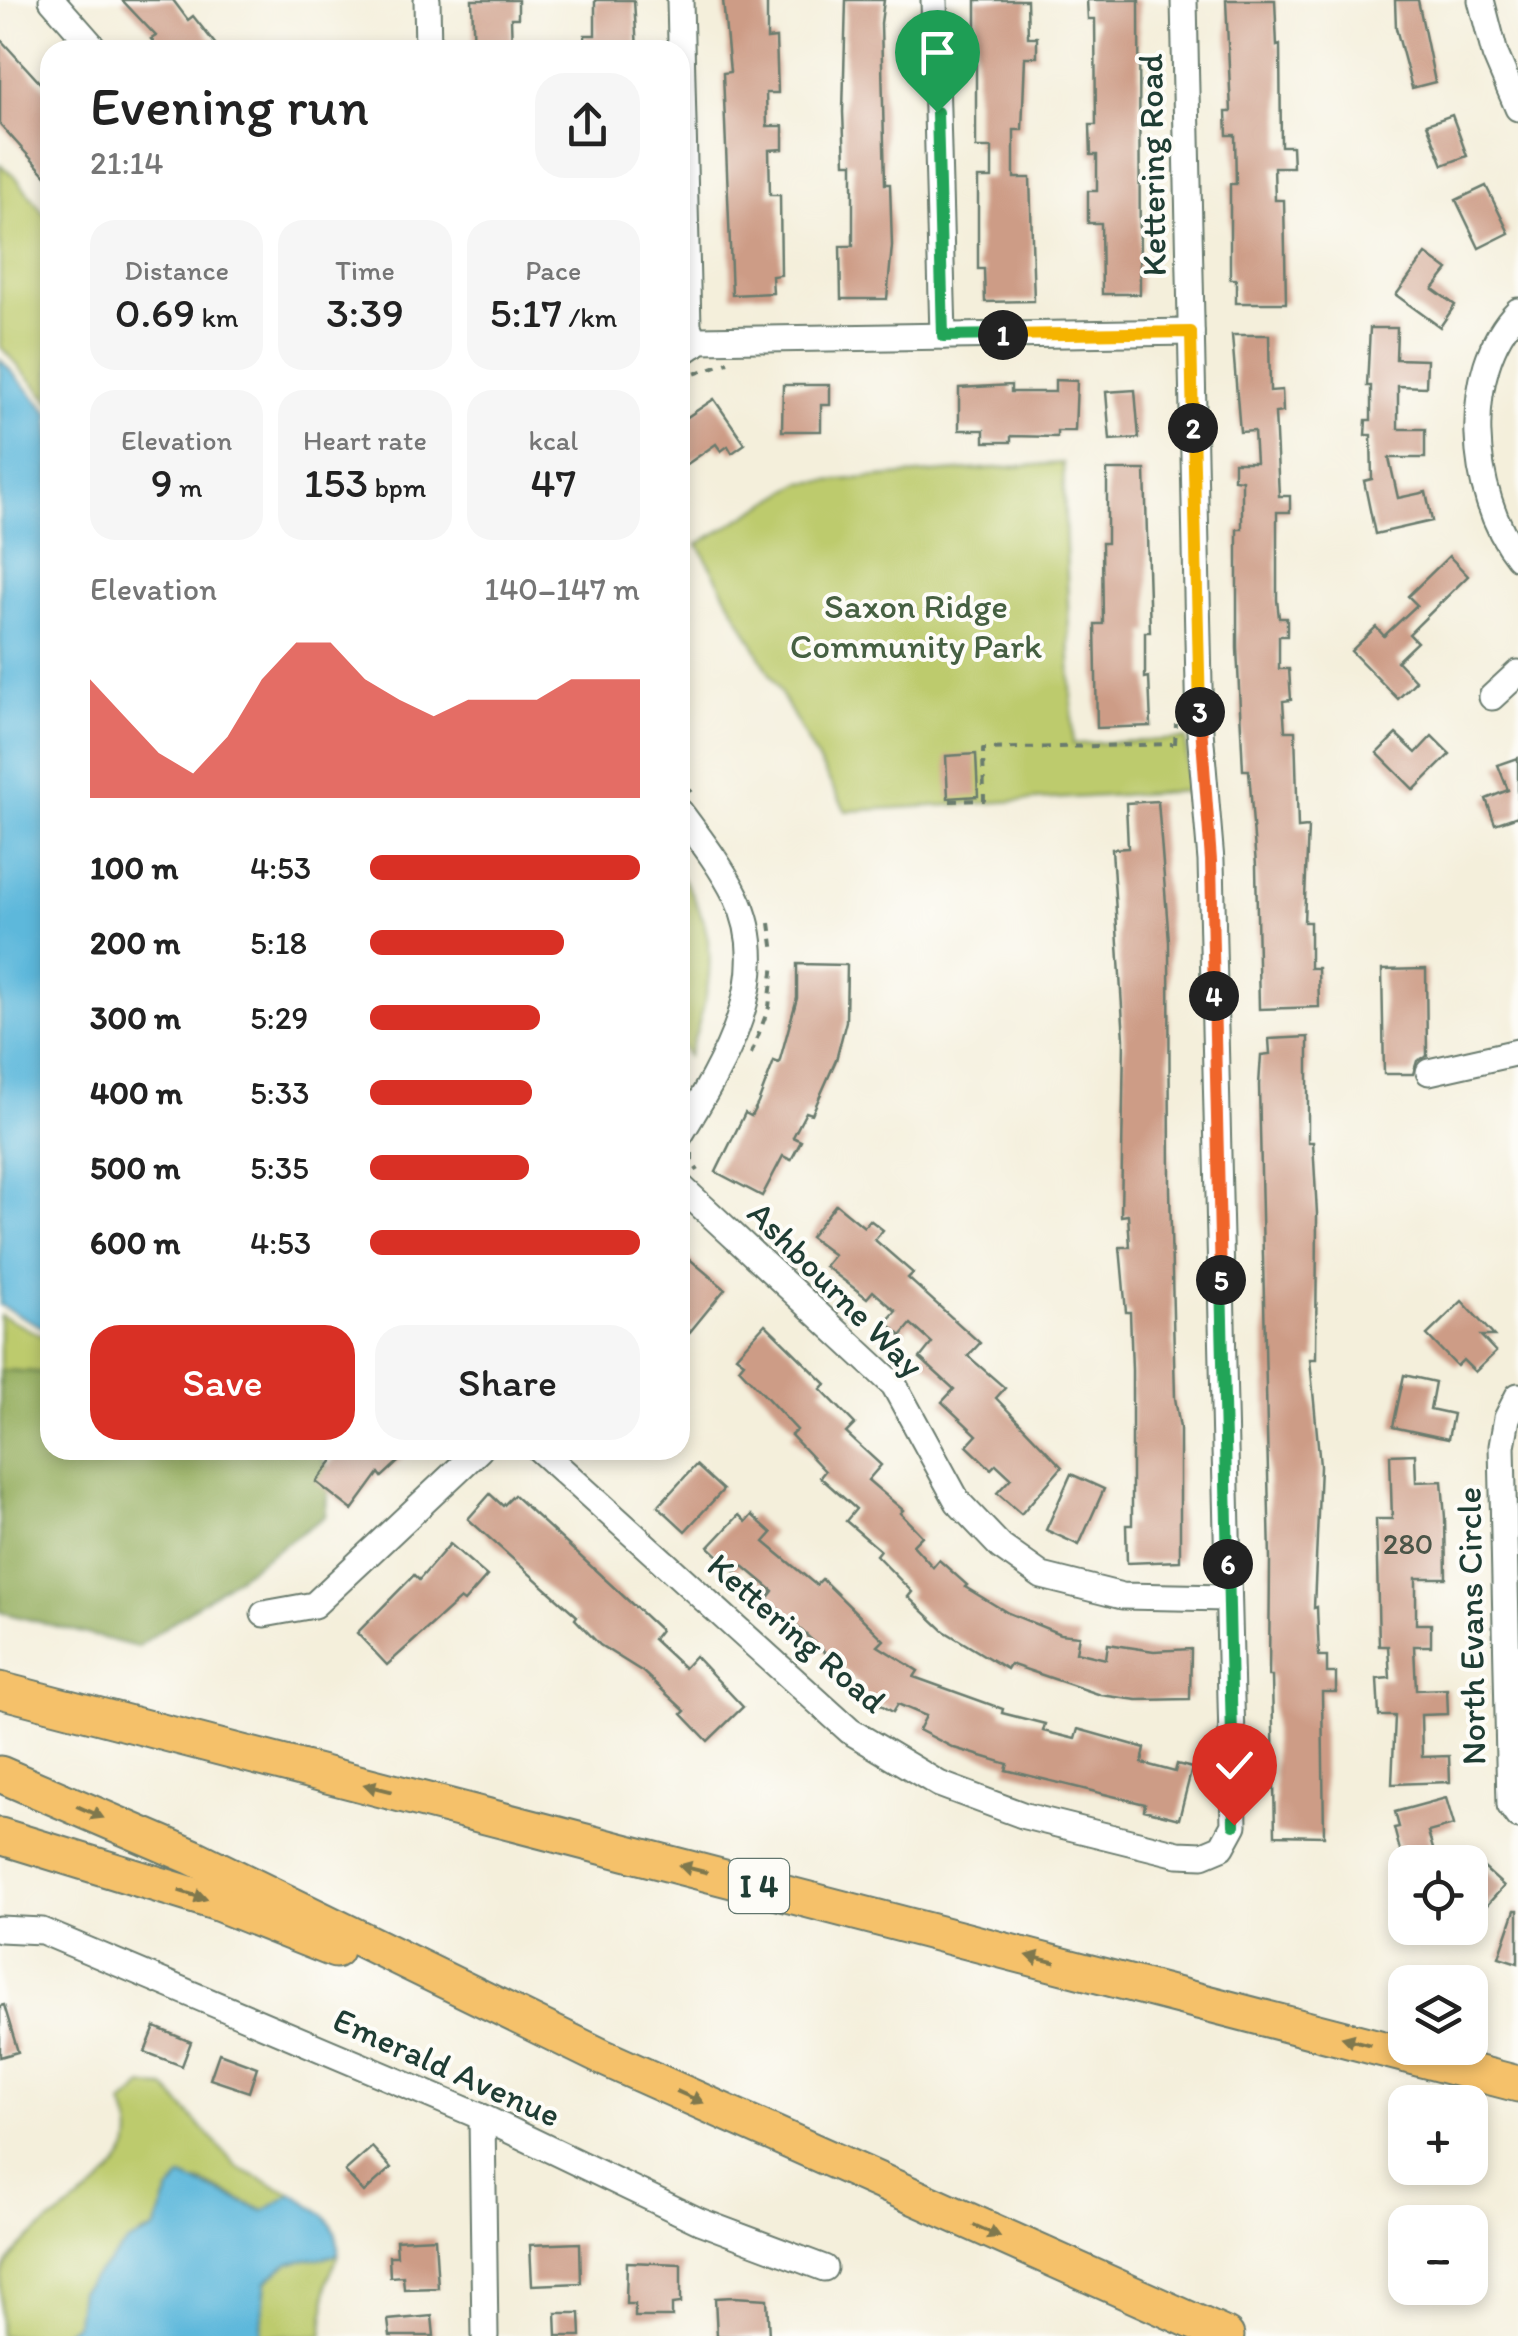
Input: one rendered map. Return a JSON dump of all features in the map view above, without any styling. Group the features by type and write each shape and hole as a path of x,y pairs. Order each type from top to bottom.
{"highway":[{"name":"I 4","path":"0,1690 1518,2084"},
{"path":"0,1774 193,1858 602,2058 1226,2336"},
{"path":"0,1836 215,1902 602,2058"}],"street":[{"path":"52,0 87,40"},
{"path":"427,0 428,40"},
{"path":"680,0 681,40"},
{"path":"934,0 943,336"},
{"name":"Kettering Road","path":"551,1460 850,1732 939,1784 1025,1816 1178,1854 1203,1855 1222,1846 1234,1825 1211,861 1200,731 1184,0"},
{"path":"1482,0 1495,54 1518,108"},
{"path":"1518,310 1504,324 1485,359 1480,386 1482,473 1496,530 1518,557"},
{"path":"690,347 700,340 1191,332"},
{"path":"1492,697 1518,673"},
{"path":"690,827 737,898 749,948 747,1002 690,1116"},
{"path":"1430,1072 1518,1052"},
{"name":"Ashbourne Way","path":"690,1195 894,1385 958,1502 1001,1548 1042,1576 1122,1596 1228,1598"},
{"name":"North Evans Circle","path":"1514,1810 1502,1446 1507,1418 1518,1396"},
{"path":"264,1614 314,1605 468,1460"},
{"name":"Emerald Avenue","path":"0,1929 42,1931 482,2117 699,2221 824,2268"},
{"path":"482,2117 485,2336"}],"path":[{"path":"690,376 743,361"},
{"path":"950,801 984,800 983,750 1177,744 1176,720"}],"green space":[{"path":"0,165 15,176 40,208 40,390 0,346"},
{"name":"Saxon Ridge Community Park","path":"1063,463 1073,744 1186,739 1189,791 846,811 698,544 801,483"},
{"path":"690,891 708,943 703,1008 690,1050"},
{"path":"0,1315 40,1335 40,1372 0,1370"},
{"path":"0,1370 40,1372 40,1460 323,1460 330,1476 325,1516 137,1647 0,1612"},
{"path":"143,2086 165,2087 238,2168 292,2194 264,2211 200,2181 169,2192 155,2230 142,2234 81,2291 76,2323 60,2336 0,2336 2,2274 29,2239 84,2198 116,2168 131,2138 123,2104"},
{"path":"338,2255 327,2282 323,2336 260,2336 266,2281 288,2263"}],"water":[{"path":"0,359 40,403 40,1326 0,1305"},
{"path":"182,2177 264,2211 292,2194 326,2217 336,2233 338,2255 288,2263 266,2281 260,2336 60,2336 76,2323 80,2291 129,2242 155,2230 169,2192"}],"building":[{"path":"122,0 173,0 188,20 193,16 212,40 151,39 156,36"},
{"path":"472,0 518,0 518,18 511,18 512,40 474,40"},
{"path":"595,0 634,0 636,40 585,40 585,35 595,35"},
{"path":"723,0 767,0 767,39 776,38 778,93 766,93 767,126 783,126 783,149 769,150 770,195 780,195 781,275 772,276 773,293 732,295 723,73 730,72"},
{"path":"846,0 884,0 881,23 885,184 890,184 892,246 887,299 841,299 840,246 853,246 853,163 845,163 843,112"},
{"path":"976,0 1027,0 1028,37 1037,37 1037,57 1025,57 1022,130 1014,130 1014,178 1030,178 1034,301 985,302 984,269 978,269 978,178 992,178 992,148 976,148"},
{"path":"1087,0 1139,0 1140,294 1102,294 1101,223 1088,223 1088,191 1097,191 1097,155 1091,155 1090,125 1096,125 1095,19 1088,19"},
{"path":"1226,0 1275,0 1277,46 1280,45 1281,146 1292,146 1293,167 1274,167 1275,200 1284,200 1286,303 1236,303 1236,279 1230,279 1230,184 1236,184 1235,135 1227,135 1226,112 1231,112"},
{"path":"1395,0 1418,0 1435,82 1412,88 1396,28"},
{"path":"0,39 40,83 40,169 0,124"},
{"path":"1452,115 1467,156 1443,165 1427,124"},
{"path":"1486,186 1509,233 1479,248 1456,200"},
{"path":"1426,254 1448,270 1433,289 1455,305 1440,327 1396,295"},
{"path":"1370,328 1397,328 1396,359 1427,360 1426,387 1398,386 1398,429 1425,429 1425,458 1389,458 1398,498 1426,492 1432,521 1375,534 1364,481 1372,479 1371,435 1365,435 1366,420 1371,420 1371,386 1367,386"},
{"path":"1232,335 1269,335 1270,391 1282,390 1283,412 1275,413 1279,496 1290,496 1290,512 1277,512 1277,600 1279,618 1287,618 1287,636 1279,636 1279,669 1289,669 1291,700 1283,701 1285,731 1295,731 1298,828 1308,827 1304,922 1310,922 1310,968 1318,968 1319,1007 1259,1009 1256,866 1249,770 1243,770 1237,648 1237,529 1242,529 1242,480 1234,479 1234,462 1256,462 1254,431 1240,432"},
{"path":"1055,380 1077,381 1075,431 1057,431 1057,437 1011,436 1011,442 984,442 984,430 959,430 959,388 1011,385 1011,392 1055,392"},
{"path":"783,385 830,385 830,405 821,405 821,431 782,431"},
{"path":"1135,390 1139,438 1110,440 1106,392"},
{"path":"714,399 745,444 732,453 728,446 721,451 716,444 690,462 690,415"},
{"path":"1107,470 1145,470 1150,632 1145,632 1145,678 1149,677 1151,726 1097,728 1095,624 1103,624 1102,543 1107,543"},
{"path":"1449,556 1468,576 1409,634 1417,642 1397,661 1416,681 1398,699 1351,651 1376,627 1384,636 1417,605 1408,596"},
{"path":"1396,734 1416,753 1432,736 1450,754 1414,790 1377,753"},
{"path":"976,754 978,796 948,798 946,756"},
{"path":"1518,758 1518,816 1495,824 1486,799 1508,790 1498,765"},
{"path":"1158,801 1169,942 1170,1189 1175,1398 1180,1428 1180,1561 1127,1563 1126,1525 1132,1525 1132,1370 1130,1312 1126,1312 1120,1247 1130,1247 1128,1215 1121,1216 1124,1039 1112,849 1128,848 1126,803"},
{"path":"797,964 847,965 846,1021 836,1060 812,1114 806,1112 793,1137 801,1141 791,1160 783,1156 762,1196 716,1172 745,1113 751,1116 758,1103 774,1061 779,1063 797,998"},
{"path":"1426,969 1427,1056 1417,1061 1413,1074 1384,1074 1382,970"},
{"path":"1308,1037 1308,1142 1313,1142 1317,1214 1316,1359 1310,1359 1320,1466 1314,1608 1317,1607 1319,1656 1327,1656 1327,1673 1336,1673 1336,1692 1322,1692 1324,1836 1275,1835 1269,1676 1259,1085 1261,1055 1270,1054 1269,1039"},
{"path":"836,1204 864,1227 870,1220 883,1230 875,1240 913,1273 908,1278 980,1343 968,1356 1005,1388 996,1398 1062,1467 1021,1514 997,1493 1011,1478 996,1464 991,1469 967,1446 977,1435 942,1402 954,1389 920,1358 932,1343 911,1324 901,1336 886,1322 896,1311 873,1291 867,1298 825,1266 834,1255 810,1237"},
{"path":"690,1259 725,1289 690,1332"},
{"path":"1462,1301 1494,1336 1481,1336 1496,1352 1475,1372 1463,1360 1457,1366 1427,1335"},
{"path":"765,1324 826,1384 821,1389 855,1424 846,1433 881,1465 868,1480 903,1510 900,1513 922,1536 913,1545 933,1567 939,1560 965,1587 1008,1613 1060,1634 1079,1636 1076,1652 1106,1659 1108,1644 1154,1651 1191,1649 1190,1699 1137,1700 1101,1695 1010,1664 1007,1669 944,1631 908,1597 912,1592 876,1555 880,1550 846,1521 856,1509 820,1477 825,1471 791,1435 797,1430 739,1368 744,1362 736,1356"},
{"path":"1404,1375 1435,1382 1430,1409 1453,1414 1448,1439 1393,1427"},
{"path":"1415,1454 1416,1482 1442,1481 1445,1518 1446,1578 1416,1578 1416,1624 1431,1624 1431,1646 1414,1646 1416,1690 1447,1689 1448,1714 1421,1715 1422,1757 1449,1756 1450,1782 1392,1784 1395,1716 1379,1716 1377,1679 1390,1678 1388,1646 1379,1646 1376,1519 1392,1519 1390,1455"},
{"path":"333,1460 400,1460 382,1477 379,1473 352,1510 316,1482"},
{"path":"696,1465 723,1490 685,1531 658,1506"},
{"path":"1071,1474 1104,1489 1079,1545 1046,1530"},
{"path":"490,1494 503,1506 514,1495 660,1630 653,1639 684,1668 695,1656 743,1707 708,1741 682,1714 685,1711 643,1672 600,1645 575,1619 577,1616 468,1519"},
{"path":"739,1515 746,1522 752,1515 772,1533 764,1542 816,1585 822,1579 884,1640 878,1646 918,1671 914,1677 1003,1709 1002,1713 1045,1724 1043,1731 1075,1739 1078,1729 1145,1748 1142,1763 1175,1772 1177,1764 1192,1768 1179,1819 1144,1810 1145,1804 1006,1770 1008,1764 954,1748 919,1730 926,1716 898,1704 893,1712 861,1693 864,1688 767,1599 773,1591 742,1565 736,1572 709,1547"},
{"path":"450,1544 487,1576 464,1602 460,1599 387,1665 357,1633 414,1575 419,1580"},
{"path":"1446,1798 1454,1825 1428,1832 1432,1845 1398,1845 1395,1812"},
{"path":"1488,1872 1504,1886 1488,1904"},
{"path":"1518,1910 1518,1963 1499,1957"},
{"path":"4,2005 18,2052 0,2057 0,2006"},
{"path":"155,2027 191,2042 182,2066 145,2052"},
{"path":"219,2053 257,2067 249,2092 210,2079"},
{"path":"372,2147 391,2168 364,2192 345,2171"},
{"path":"435,2238 438,2288 404,2289 403,2276 390,2277 389,2256 397,2256 396,2240"},
{"path":"580,2243 581,2283 532,2285 530,2245"},
{"path":"627,2262 681,2264 681,2303 672,2304 672,2317 635,2317 635,2304 626,2304"},
{"path":"715,2298 767,2299 769,2336 717,2336"},
{"path":"556,2313 580,2313 581,2336 557,2336"},
{"path":"432,2316 434,2336 390,2336 388,2320"}],"route":[{"path":"937,112 943,336 1191,332 1200,731 1211,861 1234,1825"}]}
